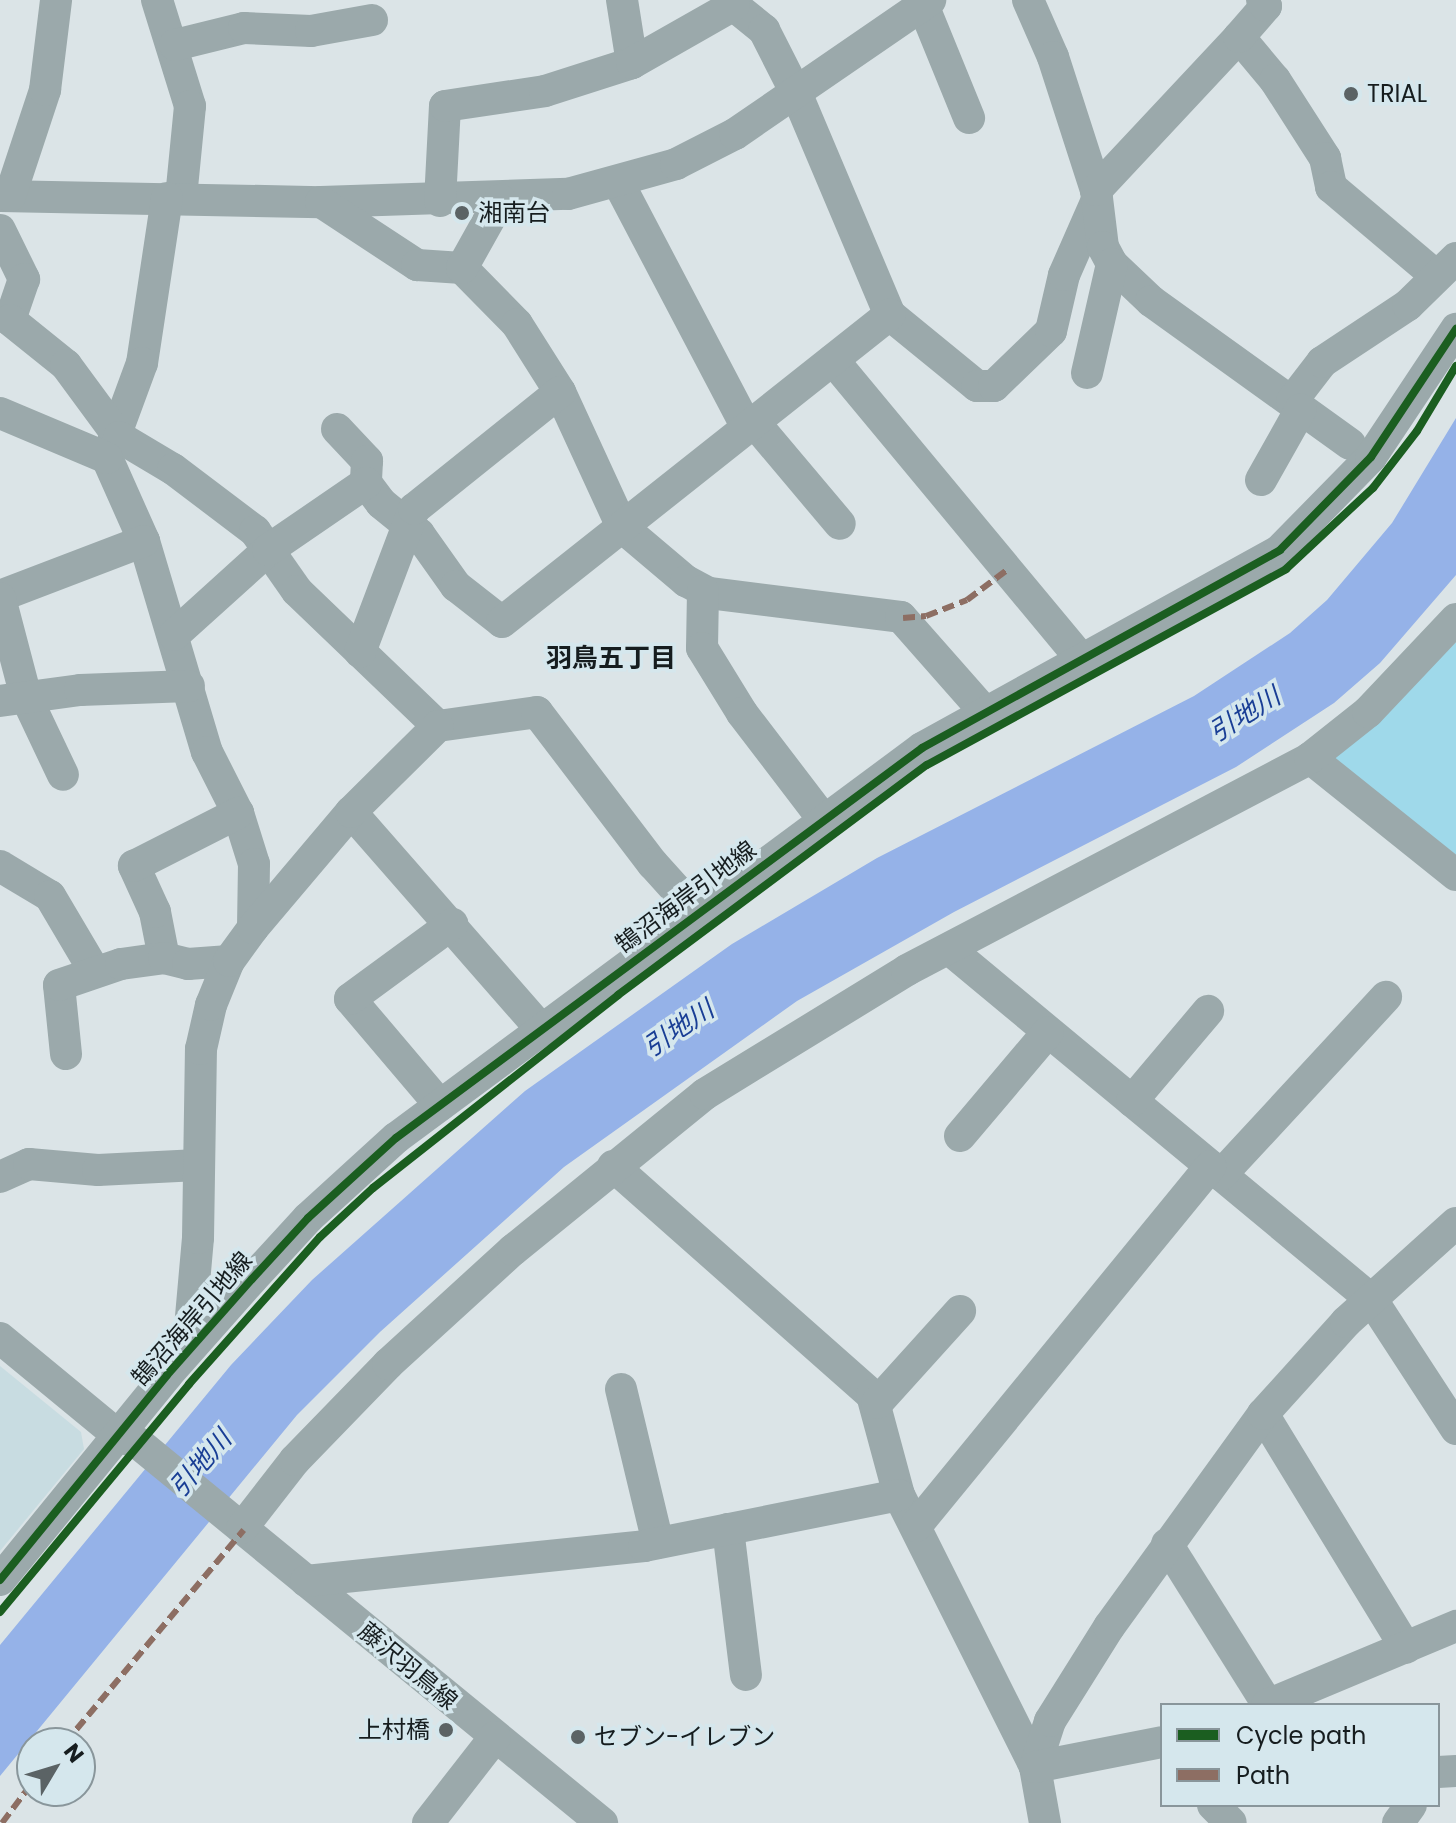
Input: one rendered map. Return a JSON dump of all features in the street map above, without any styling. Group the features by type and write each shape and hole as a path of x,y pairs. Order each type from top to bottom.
{"street":[{"path":"56,0 45,90 5,196 321,202 500,200 568,194 676,164 797,95 927,2 969,118"},
{"path":"113,447 153,310 190,106 175,45 157,0"},
{"path":"622,0 632,63"},
{"path":"1028,0 1053,57 1096,195 1103,247 1112,264 1151,301 1350,444"},
{"path":"440,201 445,106 545,91 632,63 731,3 757,21 797,95 890,315 944,363 977,386 994,386 1051,331 1064,275 1096,195 1266,6 1262,0"},
{"path":"175,45 244,28 311,31 372,20"},
{"path":"1239,37 1275,80 1325,158 1331,187 1446,267 1408,305 1322,362 1297,405 1261,480"},
{"path":"618,182 750,425 840,524"},
{"path":"462,268 500,200"},
{"path":"321,202 417,265 462,268 517,324 560,392 622,527 703,591 901,617 983,710"},
{"path":"0,230 24,279 10,320 66,365 113,447 174,635 207,752 238,813 254,864 253,928"},
{"path":"1087,373 1112,264"},
{"path":"337,429 367,461 366,483 407,524 456,586 502,622 890,315"},
{"name":"鵠沼海岸引地線","path":"0,1580 133,1444 188,1350 308,1218 440,1105 823,819 983,710 1280,550 1371,457 1456,329"},
{"path":"833,360 1081,659"},
{"path":"360,652 383,603 414,509 560,392"},
{"path":"0,413 113,447 173,469 255,531 297,591 438,726"},
{"path":"174,635 268,550 366,483"},
{"path":"63,775 13,699 0,597 144,541"},
{"path":"703,591 702,648 742,713 823,819"},
{"path":"242,1528 295,1460 377,1375 513,1250 613,1166 745,1066 949,949 1310,758 1368,712 1456,619"},
{"path":"13,699 189,686"},
{"path":"188,1350 196,1299 201,1049 229,961 351,812 438,726 537,712 698,914"},
{"path":"1310,758 1456,875"},
{"path":"351,812 542,1030"},
{"path":"164,958 155,912 134,866 238,813"},
{"path":"0,866 50,896 95,972"},
{"path":"440,1105 350,999 452,924"},
{"path":"949,949 1372,1300 1456,1429"},
{"path":"66,1054 59,985 95,972 164,958 188,964 229,961"},
{"path":"916,1526 1216,1171 1386,997"},
{"path":"1132,1101 1208,1011"},
{"path":"960,1136 1048,1032"},
{"path":"0,1177 29,1164 98,1170 198,1165"},
{"path":"613,1166 860,1380 877,1403 899,1495 1035,1767 1045,1823"},
{"path":"1035,1767 1050,1721 1167,1544 1263,1414 1294,1374 1456,1223"},
{"path":"877,1403 960,1311"},
{"path":"0,1338 133,1444"},
{"path":"621,1389 658,1543"},
{"path":"1263,1414 1406,1648"},
{"name":"藤沢羽鳥線","path":"133,1444 216,1506 602,1823"},
{"path":"306,1581 658,1543 899,1495"},
{"path":"728,1529 746,1675"},
{"path":"1167,1544 1267,1703"},
{"path":"1273,1703 1456,1626"},
{"path":"428,1823 495,1737"},
{"path":"1035,1767 1160,1742"},
{"path":"1215,1807 1231,1823"}],"shaded area":[{"path":"1456,642 1456,855 1332,758 1377,721"},
{"path":"0,1366 81,1432 84,1449 0,1551"}],"water":[{"name":"引地川","path":"1456,418 1456,575 1380,663 1334,703 1236,767 954,912 797,1001 564,1167 380,1332 297,1415 40,1727 16,1727 16,1757 0,1776 0,1645 231,1365 312,1280 525,1091 732,944 877,858 1194,696 1290,633 1327,600 1392,523"}],"marked path":[{"path":"903,618 926,616 967,600 1007,570"},
{"path":"78,1727 244,1530"},
{"path":"2,1823 16,1804"}],"cycle path":[{"path":"0,1580 167,1375 252,1279 308,1218 396,1138 922,748 1280,550 1371,457 1456,329"},
{"path":"0,1612 189,1384 320,1237 373,1188 618,995 927,765 1286,569 1373,488 1417,431 1456,366"}],"place":[{"name":"TRIAL","path":"1351,94"},
{"name":"湘南台","path":"462,213"},
{"name":"上村橋","path":"446,1730"},
{"name":"セブン-イレブン","path":"578,1737"}],"district":[{"name":"羽鳥五丁目","path":"611,659"}]}
